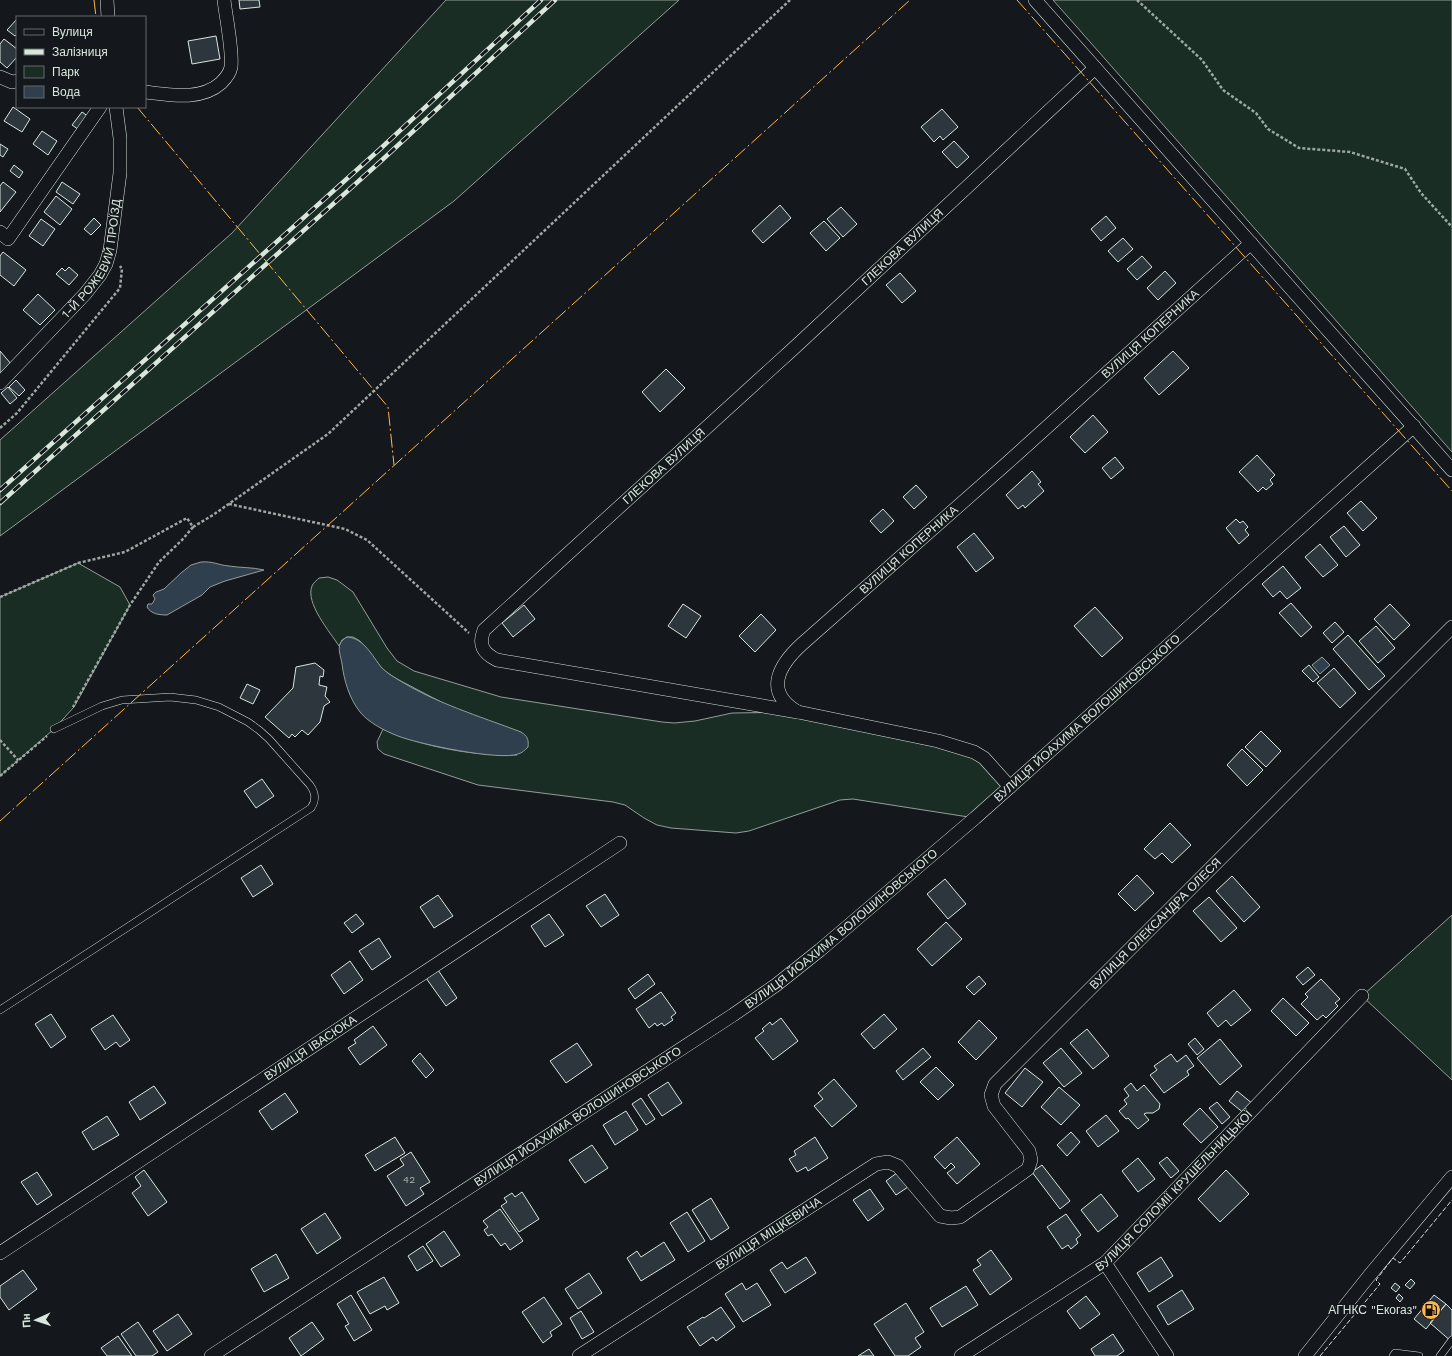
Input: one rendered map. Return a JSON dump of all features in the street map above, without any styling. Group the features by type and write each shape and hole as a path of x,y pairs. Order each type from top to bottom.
{"street":[{"path":"107,0 108,16"},
{"path":"146,92 174,95 194,94 212,90 227,77 231,68 231,54 224,0"},
{"path":"1035,0 1452,470"},
{"name":"ГЛЕКОВА ВУЛИЦЯ","path":"481,644 481,638 484,630 794,348 1095,68"},
{"path":"0,77 12,82 16,81"},
{"path":"4,235 99,108"},
{"name":"1-Й РОЖЕВИЙ ПРОЇЗД","path":"0,383 89,289 100,275 106,264 110,250 120,173 121,156 116,108"},
{"name":"ВУЛИЦЯ КОПЕРНИКА","path":"1010,787 984,758 974,752 938,740 798,712 785,703 782,699 778,688 781,668 790,655 1006,464 1251,243"},
{"name":"ВУЛИЦЯ ЙОАХИМА ВОЛОШИНОВСЬКОГО","path":"210,1356 733,1015 776,985 820,950 1010,787 1414,426"},
{"name":"ВУЛИЦЯ ОЛЕКСАНДРА ОЛЕСЯ","path":"951,1218 960,1218 1028,1169 1031,1160 1029,1151 994,1106 991,1095 995,1084 1452,627"},
{"path":"481,644 489,656 497,660 798,712"},
{"name":"ВУЛИЦЯ ІВАСЮКА","path":"0,1252 620,843"},
{"name":"ВУЛИЦЯ СОЛОМІЇ КРУШЕЛЬНИЦЬКОЇ","path":"961,1356 1105,1263 1362,996"},
{"name":"ВУЛИЦЯ МІЦКЕВИЧА","path":"579,1356 876,1164 888,1162 898,1166 940,1216 951,1218"},
{"path":"1305,1356 1369,1276 1452,1177"},
{"path":"1105,1263 1167,1356"}],"lane":[{"path":"0,1010 311,808 315,800 314,792 310,785 270,739 248,722 219,707 205,702 178,697 122,700 102,706 54,729"},
{"path":"1440,1356 1452,1340"},
{"path":"1393,1356 1395,1353 1419,1356"}],"path":[{"path":"69,712 74,707 130,605 159,562 193,527 229,504 328,434 790,0"},
{"path":"1137,0 1202,60 1223,90 1256,113 1268,129 1299,148 1350,152 1405,169 1421,193 1452,227"},
{"path":"0,428 17,413 120,288 122,269 110,250"},
{"path":"229,504 345,529 356,533 367,540 481,644"},
{"path":"0,597 78,563 125,552 187,518 193,527"},
{"path":"0,776 54,729"},
{"path":"0,740 18,760"}],"green space":[{"path":"446,0 679,0 454,201 0,536 0,440 232,233"},
{"path":"1053,0 1452,0 1452,452"},
{"path":"78,563 120,587 130,605 74,707 54,729 0,776 0,597"},
{"path":"328,577 337,580 353,592 387,648 397,661 414,671 501,697 662,722 674,723 695,721 732,713 798,712 974,752 1010,787 975,818 853,799 840,800 749,831 736,833 671,828 657,825 625,805 613,802 478,785 384,754 378,749 377,742 383,729 415,741 448,749 483,754 517,755 443,703 383,670 360,641 353,637 347,637 342,640 339,646 315,609 312,601 311,593 313,584 319,578"},
{"path":"1452,915 1452,1080 1362,996"}],"water":[{"path":"201,562 264,570 225,581 210,587 202,595 167,615 156,614 147,607 148,604 152,604 155,599 153,595 156,592 164,589 191,565"},
{"path":"347,637 353,638 363,644 382,668 397,679 442,702 521,732 527,738 528,747 519,754 508,756 459,751 423,743 393,734 368,720 356,707 344,676 339,649 341,642"},
{"path":"1322,657 1330,665 1320,674 1312,665"}],"building":[{"path":"239,0 259,0 260,7 240,9"},
{"path":"16,20 16,35 15,36 7,30"},
{"path":"216,36 220,59 192,64 188,41"},
{"path":"4,39 16,48 16,58 7,68 0,62 0,44"},
{"path":"13,107 30,119 22,132 4,121"},
{"path":"942,109 958,127 943,140 940,136 934,142 921,127"},
{"path":"82,112 92,119 82,132 72,125"},
{"path":"42,131 57,141 48,155 33,144"},
{"path":"954,141 969,157 957,168 942,152"},
{"path":"0,144 8,149 3,157 0,155"},
{"path":"14,165 23,172 19,178 10,171"},
{"path":"3,182 16,192 0,212 0,186"},
{"path":"62,182 80,194 73,204 56,192"},
{"path":"56,196 72,209 60,225 44,212"},
{"path":"780,205 791,218 763,243 752,231"},
{"path":"841,207 857,224 843,237 827,219"},
{"path":"1106,216 1116,228 1101,241 1091,229"},
{"path":"94,218 101,225 91,235 84,229"},
{"path":"41,219 55,229 43,246 29,236"},
{"path":"824,221 840,238 826,251 810,233"},
{"path":"1123,238 1133,249 1118,262 1108,251"},
{"path":"3,252 26,270 14,286 0,275 0,256"},
{"path":"1142,256 1152,267 1137,280 1127,269"},
{"path":"69,267 78,275 69,285 56,274 62,268 65,271"},
{"path":"1165,271 1176,283 1158,300 1147,288"},
{"path":"900,273 916,291 902,303 886,285"},
{"path":"38,294 55,310 40,325 23,310"},
{"path":"0,351 12,365 0,375"},
{"path":"1173,351 1189,368 1159,395 1144,378"},
{"path":"666,369 685,388 660,412 642,392"},
{"path":"16,380 25,390 19,396 9,387"},
{"path":"8,387 17,398 10,404 1,393"},
{"path":"1093,415 1108,432 1085,453 1070,437"},
{"path":"1257,455 1275,475 1270,480 1273,484 1266,490 1263,487 1258,492 1239,472"},
{"path":"1115,457 1124,468 1111,479 1102,468"},
{"path":"1032,471 1041,482 1038,484 1044,491 1025,508 1023,505 1018,509 1006,495"},
{"path":"916,485 927,497 914,509 903,497"},
{"path":"1361,501 1377,518 1363,531 1347,513"},
{"path":"883,509 894,521 881,533 870,521"},
{"path":"1236,519 1240,523 1243,521 1248,527 1245,530 1249,535 1239,544 1226,528"},
{"path":"1344,526 1360,545 1346,557 1330,537"},
{"path":"974,533 994,558 976,572 957,547"},
{"path":"1320,544 1338,565 1323,577 1305,557"},
{"path":"1283,566 1301,588 1287,599 1280,591 1273,597 1262,584"},
{"path":"1291,603 1312,627 1301,637 1279,613"},
{"path":"683,604 701,616 686,638 668,626"},
{"path":"1390,604 1410,625 1394,640 1374,619"},
{"path":"524,605 535,619 513,637 502,623"},
{"path":"1095,607 1123,638 1102,657 1074,626"},
{"path":"761,614 776,630 755,652 739,636"},
{"path":"1335,622 1344,632 1332,643 1323,633"},
{"path":"1376,626 1395,648 1378,663 1359,641"},
{"path":"1348,635 1385,676 1369,690 1333,649"},
{"path":"315,663 324,670 323,677 320,676 319,685 327,687 325,696 330,702 324,706 320,722 308,735 302,730 295,737 292,734 289,738 265,717 293,688 296,667"},
{"path":"1309,665 1319,677 1313,682 1302,671"},
{"path":"1334,668 1356,693 1340,708 1317,683"},
{"path":"247,684 260,690 253,704 240,698"},
{"path":"1261,731 1281,751 1266,767 1245,747"},
{"path":"1242,749 1263,770 1247,786 1227,765"},
{"path":"262,779 274,796 256,808 244,791"},
{"path":"1170,823 1191,845 1172,863 1162,853 1155,859 1144,849"},
{"path":"261,865 273,884 253,897 241,878"},
{"path":"1137,875 1154,893 1135,911 1118,894"},
{"path":"1232,876 1260,907 1244,922 1216,891"},
{"path":"945,879 966,904 948,919 927,894"},
{"path":"605,894 619,915 601,927 586,906"},
{"path":"438,895 453,916 434,928 420,907"},
{"path":"1209,897 1237,928 1221,942 1193,911"},
{"path":"356,914 364,924 352,933 344,923"},
{"path":"549,914 564,935 545,947 531,926"},
{"path":"946,922 962,939 932,966 917,949"},
{"path":"379,938 391,957 372,970 359,951"},
{"path":"350,961 363,980 344,994 331,975"},
{"path":"1308,967 1315,975 1303,985 1296,977"},
{"path":"438,970 457,998 446,1006 426,978"},
{"path":"648,974 655,984 635,999 628,989"},
{"path":"979,976 986,984 974,995 966,987"},
{"path":"1321,979 1340,999 1335,1003 1338,1006 1326,1018 1323,1015 1317,1020 1301,1004 1308,997 1305,994"},
{"path":"1234,990 1251,1010 1231,1026 1226,1020 1218,1027 1207,1013"},
{"path":"661,992 676,1013 671,1017 673,1020 664,1026 662,1023 657,1026 655,1023 649,1028 636,1009"},
{"path":"1283,998 1309,1023 1296,1036 1271,1011"},
{"path":"51,1014 66,1037 51,1048 35,1024"},
{"path":"884,1014 897,1029 874,1049 861,1034"},
{"path":"113,1015 130,1040 120,1047 116,1042 105,1050 91,1029"},
{"path":"781,1018 798,1041 773,1060 755,1038 764,1031 762,1029 770,1022 772,1025"},
{"path":"979,1020 997,1038 976,1060 958,1042"},
{"path":"373,1026 387,1045 360,1065 348,1048 356,1043 354,1040"},
{"path":"1087,1029 1109,1056 1093,1069 1070,1043"},
{"path":"1195,1038 1204,1049 1197,1055 1188,1044"},
{"path":"1220,1039 1242,1066 1220,1085 1197,1058"},
{"path":"577,1043 592,1065 566,1083 550,1061"},
{"path":"923,1048 931,1057 903,1080 896,1071"},
{"path":"1061,1048 1082,1073 1064,1087 1043,1063"},
{"path":"420,1053 434,1070 426,1078 412,1061"},
{"path":"1171,1054 1177,1062 1186,1055 1194,1066 1187,1071 1189,1075 1164,1093 1150,1075 1157,1070 1154,1066"},
{"path":"936,1067 954,1085 938,1100 920,1082"},
{"path":"1025,1068 1043,1082 1022,1107 1005,1093"},
{"path":"834,1079 857,1106 832,1127 814,1106 823,1099 818,1093"},
{"path":"668,1082 682,1103 662,1116 648,1095"},
{"path":"1131,1083 1137,1091 1144,1085 1160,1104 1159,1109 1153,1113 1144,1114 1149,1120 1138,1129 1119,1111 1127,1104 1124,1100 1129,1096 1124,1089"},
{"path":"154,1086 166,1103 140,1120 129,1102"},
{"path":"1059,1087 1080,1105 1061,1125 1041,1107"},
{"path":"1237,1091 1253,1104 1245,1114 1229,1101"},
{"path":"285,1093 298,1112 272,1130 259,1111"},
{"path":"641,1098 655,1119 646,1125 632,1104"},
{"path":"1217,1102 1230,1117 1222,1124 1209,1108"},
{"path":"1200,1108 1218,1127 1201,1143 1183,1124"},
{"path":"626,1111 638,1130 615,1145 603,1125"},
{"path":"1106,1115 1119,1131 1098,1147 1086,1131"},
{"path":"107,1116 119,1135 93,1150 82,1132"},
{"path":"1071,1132 1080,1142 1067,1156 1057,1145"},
{"path":"395,1137 405,1153 375,1171 365,1155"},
{"path":"815,1137 828,1158 808,1171 806,1167 797,1172 789,1159 796,1155 794,1151"},
{"path":"957,1137 980,1164 957,1184 947,1173 955,1167 951,1163 945,1169 934,1157"},
{"path":"592,1145 608,1168 585,1183 569,1160"},
{"path":"411,1152 430,1182 420,1188 424,1194 406,1206 387,1176 404,1165 400,1159"},
{"path":"1167,1157 1179,1171 1171,1178 1159,1163"},
{"path":"1138,1158 1155,1179 1138,1192 1122,1171"},
{"path":"1042,1165 1070,1201 1060,1209 1032,1172"},
{"path":"144,1170 167,1202 148,1216 132,1193 141,1186 135,1177"},
{"path":"1226,1170 1249,1194 1220,1222 1198,1199"},
{"path":"37,1172 52,1195 37,1205 21,1182"},
{"path":"898,1172 908,1187 896,1195 886,1181"},
{"path":"870,1189 884,1209 868,1221 853,1200"},
{"path":"522,1192 539,1219 519,1232 501,1206 507,1202 504,1198 512,1193 515,1197"},
{"path":"1101,1194 1118,1216 1098,1232 1081,1210"},
{"path":"711,1198 729,1228 711,1240 692,1210"},
{"path":"500,1209 523,1241 510,1250 505,1243 501,1246 492,1234 488,1236 484,1230 488,1227 483,1221"},
{"path":"687,1212 705,1241 688,1252 670,1223"},
{"path":"325,1213 341,1238 317,1254 301,1229"},
{"path":"1066,1214 1081,1235 1076,1239 1078,1243 1071,1249 1068,1245 1062,1249 1047,1227"},
{"path":"444,1231 460,1255 441,1267 426,1244"},
{"path":"664,1242 675,1260 641,1281 627,1258 637,1251 641,1257"},
{"path":"423,1246 433,1261 417,1271 408,1256"},
{"path":"991,1250 1012,1279 990,1295 973,1270 981,1265 977,1260"},
{"path":"276,1254 289,1278 264,1292 251,1269"},
{"path":"806,1257 816,1273 785,1293 770,1270 782,1262 787,1269"},
{"path":"1161,1257 1173,1276 1149,1292 1137,1273"},
{"path":"23,1270 37,1289 9,1310 0,1297 0,1286"},
{"path":"589,1273 602,1293 578,1309 565,1289"},
{"path":"384,1277 399,1303 387,1310 385,1306 370,1314 357,1292"},
{"path":"1411,1279 1415,1283 1410,1289 1405,1285"},
{"path":"742,1283 746,1290 757,1283 771,1305 743,1322 725,1294"},
{"path":"1395,1283 1400,1287 1396,1292 1391,1288"},
{"path":"966,1286 978,1305 942,1327 930,1308"},
{"path":"1182,1290 1194,1309 1168,1325 1157,1306"},
{"path":"1399,1294 1403,1298 1400,1302 1396,1298"},
{"path":"351,1295 372,1330 354,1341 345,1326 349,1324 337,1304"},
{"path":"1434,1295 1446,1304 1426,1329 1414,1319"},
{"path":"1086,1296 1100,1314 1080,1329 1067,1311"},
{"path":"544,1297 562,1324 550,1332 552,1336 543,1343 522,1312"},
{"path":"906,1303 924,1332 915,1338 921,1347 908,1356 895,1356 874,1324"},
{"path":"1446,1304 1452,1310 1452,1342 1430,1323"},
{"path":"721,1307 735,1327 716,1341 713,1337 700,1346 687,1327"},
{"path":"581,1311 594,1332 582,1339 570,1318"},
{"path":"178,1314 192,1334 167,1351 153,1331"},
{"path":"138,1322 158,1352 152,1356 136,1356 121,1334"},
{"path":"312,1322 324,1339 301,1356 289,1338"},
{"path":"1113,1334 1124,1351 1117,1356 1095,1356 1091,1349"},
{"path":"118,1336 132,1356 107,1356 101,1348"},
{"path":"869,1349 874,1356 858,1356"}],"railway":[{"path":"0,490 379,150 541,0"},
{"path":"0,503 381,161 555,0"}],"fence":[{"path":"1320,1356 1380,1284 1376,1280 1393,1258 1400,1263 1452,1200"}],"power":[{"path":"94,0 96,16"},
{"path":"0,821 910,0"},
{"path":"1017,0 1452,491"},
{"path":"138,108 388,407 394,465"}],"place":[{"name":"АГНКС \"Екогаз\"","path":"1431,1310"}]}
